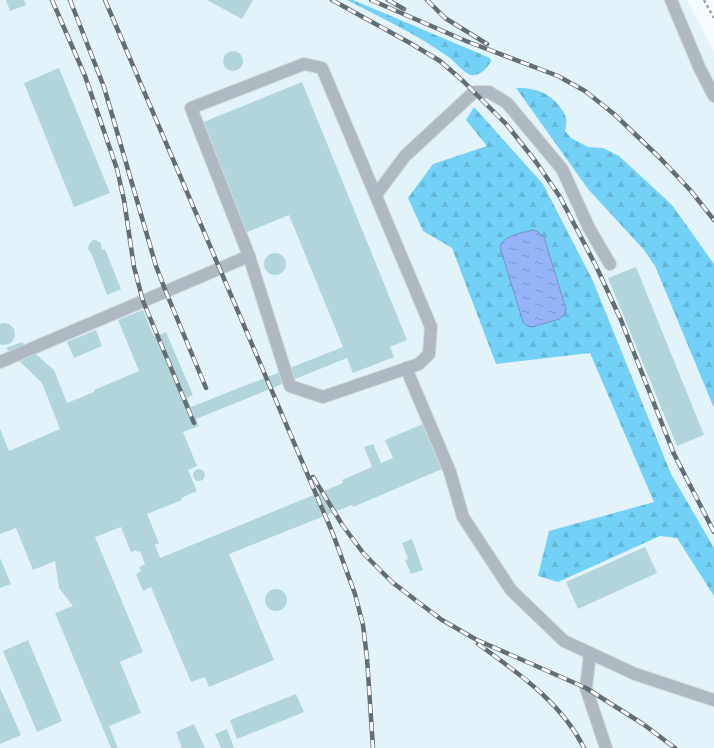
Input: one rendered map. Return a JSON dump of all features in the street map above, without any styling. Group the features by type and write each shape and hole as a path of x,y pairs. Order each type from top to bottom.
{"lane":[{"path":"671,0 700,69 714,96"},
{"path":"304,64 322,68 431,327 429,354 419,364 323,397 290,386 249,256 191,108 304,64"},
{"path":"376,195 405,156 474,92 489,92 507,103 562,169 590,228 610,264"},
{"path":"0,362 249,256"},
{"path":"406,368 450,472 463,517 511,590 564,641 635,674 714,700"},
{"path":"590,653 586,688 606,748"}],"path":[{"path":"704,0 714,18"}],"shaded area":[{"path":"0,0 687,0 714,52 714,748 0,748"}],"green space":[{"path":"347,0 353,0 490,58 491,61 482,72 475,75 469,74 450,58 425,42 400,27"},
{"path":"516,88 536,90 548,95 558,104 566,116 565,131 571,138 588,147 603,148 619,156 672,205 714,264 714,408 655,266 644,250 588,189"},
{"path":"474,107 543,184 593,281 671,474 714,548 714,596 677,538 660,536 558,582 538,576 549,531 654,502 590,353 496,364 452,248 423,231 408,198 433,164 487,146 466,120"}],"water":[{"path":"533,230 544,237 566,309 564,315 559,319 532,327 527,326 523,322 500,247 509,237"}],"building":[{"path":"6,0 24,0 26,5 10,11"},
{"path":"207,0 253,0 242,19"},
{"path":"233,51 240,54 243,61 240,68 233,71 226,68 223,61 226,54"},
{"path":"59,68 110,193 74,207 24,83"},
{"path":"302,82 407,340 390,347 394,357 353,373 347,358 196,419 199,426 183,432 197,466 188,470 197,491 181,498 182,500 147,514 159,543 155,545 160,558 343,483 342,480 372,467 364,447 373,444 381,463 393,458 385,440 423,424 442,469 353,507 352,505 229,554 274,660 209,687 205,677 191,682 151,587 143,591 136,574 141,571 139,567 145,564 140,551 137,552 136,550 131,552 121,527 95,537 143,652 120,662 141,713 109,726 118,748 111,748 55,613 73,606 59,588 55,561 33,570 16,528 0,534 0,429 9,451 60,429 42,383 6,348 22,342 54,370 67,403 139,371 118,320 143,310 154,337 166,332 193,395 187,398 191,407 343,347 289,215 245,233 201,123"},
{"path":"93,240 101,243 102,250 105,249 121,289 107,295 92,255 88,249 89,244"},
{"path":"275,253 279,254 285,260 285,268 279,274 275,275 271,274 265,268 264,264 265,260 271,254"},
{"path":"636,267 704,435 677,446 608,278"},
{"path":"0,324 9,324 14,329 15,336 12,342 2,345 0,344"},
{"path":"96,330 102,346 74,358 67,342"},
{"path":"201,469 204,470 204,480 197,481 194,480 193,473 194,470"},
{"path":"412,539 423,570 411,574 405,560 408,559 402,543"},
{"path":"645,547 657,573 578,609 566,582"},
{"path":"0,558 11,584 0,588"},
{"path":"276,589 280,590 286,596 286,604 280,610 276,611 272,610 266,604 265,600 266,596 272,590"},
{"path":"28,640 62,721 37,732 3,651"},
{"path":"0,688 21,735 0,744"},
{"path":"296,694 304,712 237,739 230,720"},
{"path":"194,724 205,748 182,748 176,732"},
{"path":"227,729 234,748 221,748 215,734"}],"railway":[{"path":"52,0 85,76 117,169 124,200 134,267 143,301 194,423"},
{"path":"70,0 104,87 156,266 206,388"},
{"path":"105,0 333,534 355,594 363,625 367,658 373,748"},
{"path":"332,0 440,61 463,81 507,125 536,162 560,197 596,266 621,320 674,454 714,532"},
{"path":"371,0 466,41 558,76 585,91 614,114 660,158 691,191 714,220"},
{"path":"388,0 404,9"},
{"path":"427,0 445,18 487,44"},
{"path":"313,477 343,526 364,554 392,582 442,620 477,640 586,688 643,724 675,748"},
{"path":"478,644 538,690 564,717 584,748"}]}
